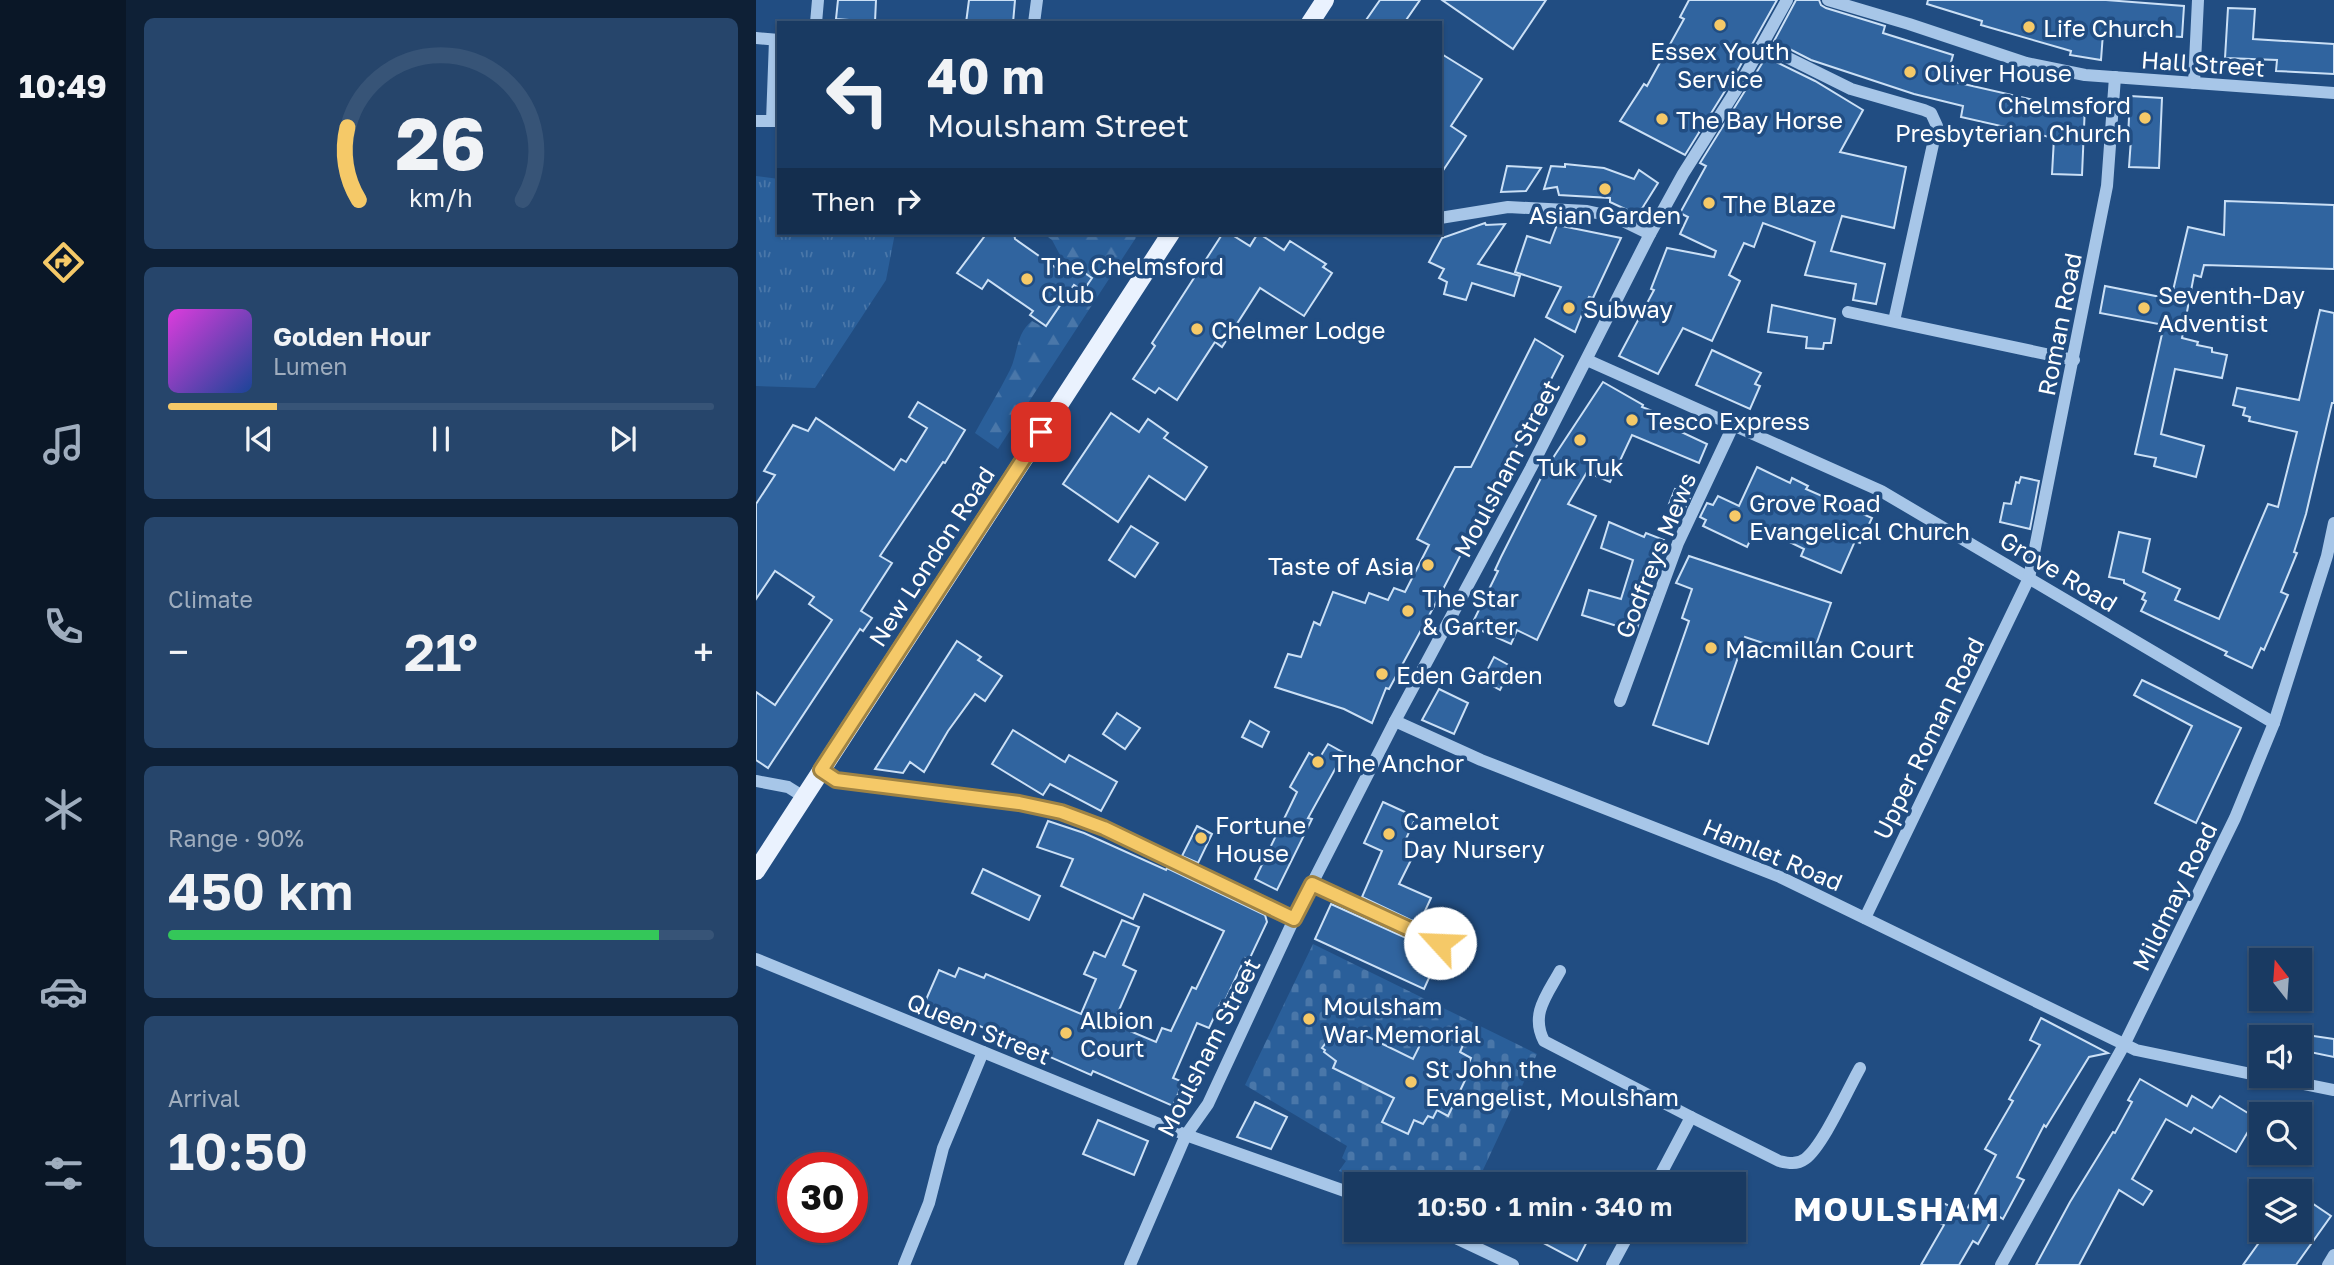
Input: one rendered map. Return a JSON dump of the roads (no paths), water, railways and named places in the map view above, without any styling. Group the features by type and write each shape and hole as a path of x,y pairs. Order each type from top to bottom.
{"main road":[{"path":"1311,21 1325,0"},
{"name":"New London Road","path":"756,871 1170,235"}],"street":[{"path":"816,21 818,0"},
{"path":"1034,21 1037,0"},
{"name":"Moulsham Street","path":"1130,1265 1186,1135 1208,1104 1294,919 1395,722 1587,360 1650,234 1787,0"},
{"name":"Hall Street","path":"1828,0 2026,63 2085,75 2334,93"},
{"path":"2194,83 2197,0"},
{"path":"756,38 777,40 775,121 756,121"},
{"path":"1762,45 1851,89 1924,110 1935,119 1937,126 1894,321"},
{"name":"Roman Road","path":"2029,578 2107,186 2115,77"},
{"path":"1442,218 1508,206 1576,210 1615,218 1650,234"},
{"path":"1848,312 2074,360"},
{"name":"Grove Road","path":"1587,360 1881,491 2274,723"},
{"name":"Godfreys Mews","path":"1620,701 1678,543 1733,426"},
{"name":"Mildmay Road","path":"2001,1265 2124,1045 2235,818 2274,723 2327,556 2334,523"},
{"name":"Upper Roman Road","path":"1865,918 2029,578"},
{"name":"Hamlet Road","path":"1395,722 1481,760 1780,877 2136,1050 2249,1073"},
{"path":"821,770 836,780 1019,803 1061,812 1104,828 1294,919"},
{"path":"756,781 788,787 804,797"},
{"path":"1312,884 1440,943"},
{"name":"Queen Street","path":"756,959 1186,1135 1344,1191"},
{"path":"1560,971 1539,1010 1537,1027 1544,1041 1779,1161 1792,1164 1804,1160 1815,1149 1860,1068"},
{"path":"904,1265 929,1203 943,1148 983,1052"},
{"name":"Hamlet Road","path":"2312,1086 2334,1090"},
{"path":"1662,1172 1691,1118"},
{"path":"1464,1242 1513,1265"},
{"path":"1612,1265 1624,1242"},
{"path":"2328,1265 2334,1255"}],"place":[{"name":"Essex Youth Service","path":"1720,25"},
{"name":"Life Church","path":"2029,27"},
{"name":"Oliver House","path":"1910,72"},
{"name":"Chelmsford Presbyterian Church","path":"2145,118"},
{"name":"The Bay Horse","path":"1662,119"},
{"name":"Asian Garden","path":"1605,189"},
{"name":"The Blaze","path":"1709,203"},
{"name":"The Chelmsford Club","path":"1027,279"},
{"name":"Subway","path":"1569,308"},
{"name":"Seventh-Day Adventist","path":"2144,308"},
{"name":"Chelmer Lodge","path":"1197,329"},
{"name":"Tesco Express","path":"1632,420"},
{"name":"Tuk Tuk","path":"1580,440"},
{"name":"Grove Road Evangelical Church","path":"1735,516"},
{"name":"Taste of Asia","path":"1428,565"},
{"name":"The Star & Garter","path":"1408,611"},
{"name":"Macmillan Court","path":"1711,648"},
{"name":"Eden Garden","path":"1382,674"},
{"name":"The Anchor","path":"1318,762"},
{"name":"Camelot Day Nursery","path":"1389,834"},
{"name":"Fortune House","path":"1201,838"},
{"name":"Moulsham War Memorial","path":"1309,1019"},
{"name":"Albion Court","path":"1066,1033"},
{"name":"St John the Evangelist, Moulsham","path":"1411,1082"}],"district":[{"name":"MOULSHAM","path":"1897,1209"}]}
